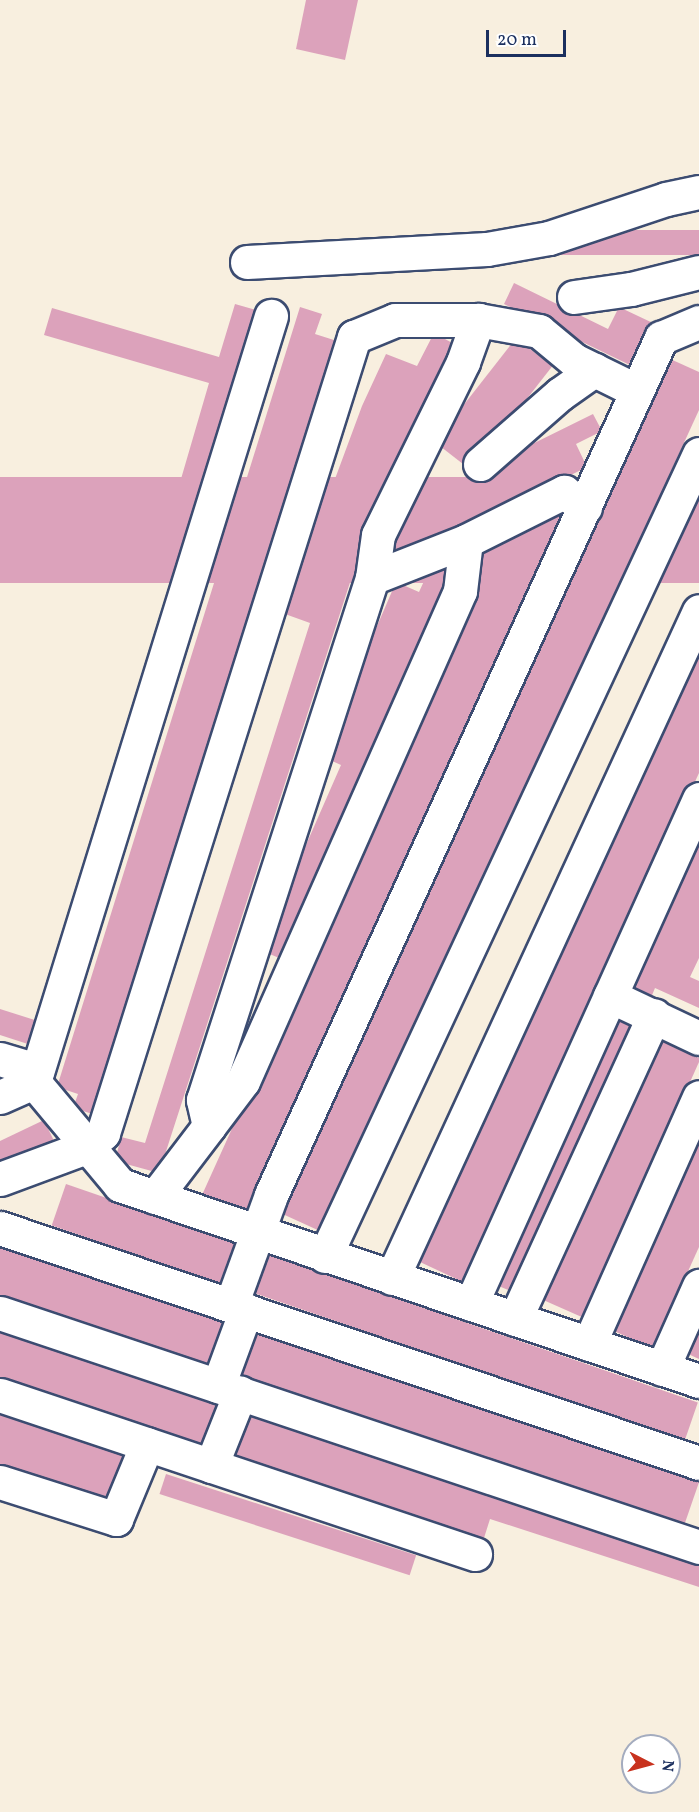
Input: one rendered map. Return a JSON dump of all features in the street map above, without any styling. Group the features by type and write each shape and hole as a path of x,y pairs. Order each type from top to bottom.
{"lane":[{"path":"247,262 487,249 549,238 666,199 699,192"},
{"path":"574,297 631,289 699,272"},
{"path":"0,1097 35,1076 271,316"},
{"path":"0,1179 86,1147 103,1133 354,337 395,320 478,320 539,331 574,360 637,391"},
{"path":"210,1126 202,1100 372,578 378,535 463,362 478,320"},
{"path":"211,1466 229,1389 238,1308 257,1234 271,1195 661,338 699,322"},
{"path":"480,464 560,394 594,370"},
{"path":"325,1256 699,454"},
{"path":"372,578 466,541 564,492 585,507"},
{"path":"155,1197 243,1081 460,591 466,541"},
{"path":"392,1278 699,611"},
{"path":"471,1304 699,799"},
{"path":"244,966 287,984"},
{"path":"610,996 699,1038"},
{"path":"515,1319 654,1015"},
{"path":"0,1059 35,1076 86,1147 120,1185 257,1234 699,1381"},
{"path":"589,1344 699,1097"},
{"path":"0,1228 699,1463"},
{"path":"662,1369 699,1286"},
{"path":"0,1313 699,1547"},
{"path":"0,1395 475,1554"},
{"path":"0,1482 116,1519 147,1444"}],"building":[{"path":"306,0 358,0 345,60 296,49"},
{"path":"545,230 699,230 699,255 545,255"},
{"path":"514,283 608,329 619,307 655,324 634,367 504,304"},
{"path":"235,304 256,310 187,551 162,544 209,383 44,335 52,308 219,357"},
{"path":"300,307 322,314 315,334 337,341 96,1115 73,1108 78,1094 57,1087"},
{"path":"434,333 456,345 366,533 159,1173 115,1161 121,1137 145,1143 310,623 285,614 362,406 386,354 417,366"},
{"path":"516,338 552,366 471,470 435,442"},
{"path":"668,358 699,372 699,410 322,1232 276,1211"},
{"path":"593,414 602,431 576,444 587,467 410,555 392,518 437,495 445,510 493,486 484,468"},
{"path":"0,477 699,477 699,583 0,583"},
{"path":"529,522 553,533 245,1214 202,1195 498,540 517,548"},
{"path":"430,568 450,577 284,960 260,950 341,765 321,756 396,582 419,592"},
{"path":"699,652 699,773 465,1283 420,1262"},
{"path":"699,832 699,958 690,977 699,981 699,1008 655,988 648,1005 624,993"},
{"path":"0,1009 41,1022 34,1046 0,1035"},
{"path":"616,1011 635,1019 519,1294 499,1286"},
{"path":"657,1039 699,1058 699,1062 584,1318 541,1299"},
{"path":"44,1120 54,1141 0,1166 0,1141"},
{"path":"699,1138 699,1247 653,1349 612,1330"},
{"path":"66,1184 243,1245 228,1286 52,1226"},
{"path":"0,1247 234,1323 219,1368 0,1296"},
{"path":"261,1252 698,1402 684,1441 248,1291"},
{"path":"699,1325 699,1359 686,1353"},
{"path":"0,1328 224,1405 208,1452 0,1381"},
{"path":"255,1328 699,1481 683,1527 239,1374"},
{"path":"244,1411 699,1560 699,1587 490,1519 484,1538 229,1455"},
{"path":"0,1415 126,1456 112,1502 0,1465"},
{"path":"166,1474 416,1555 410,1575 160,1494"}]}
